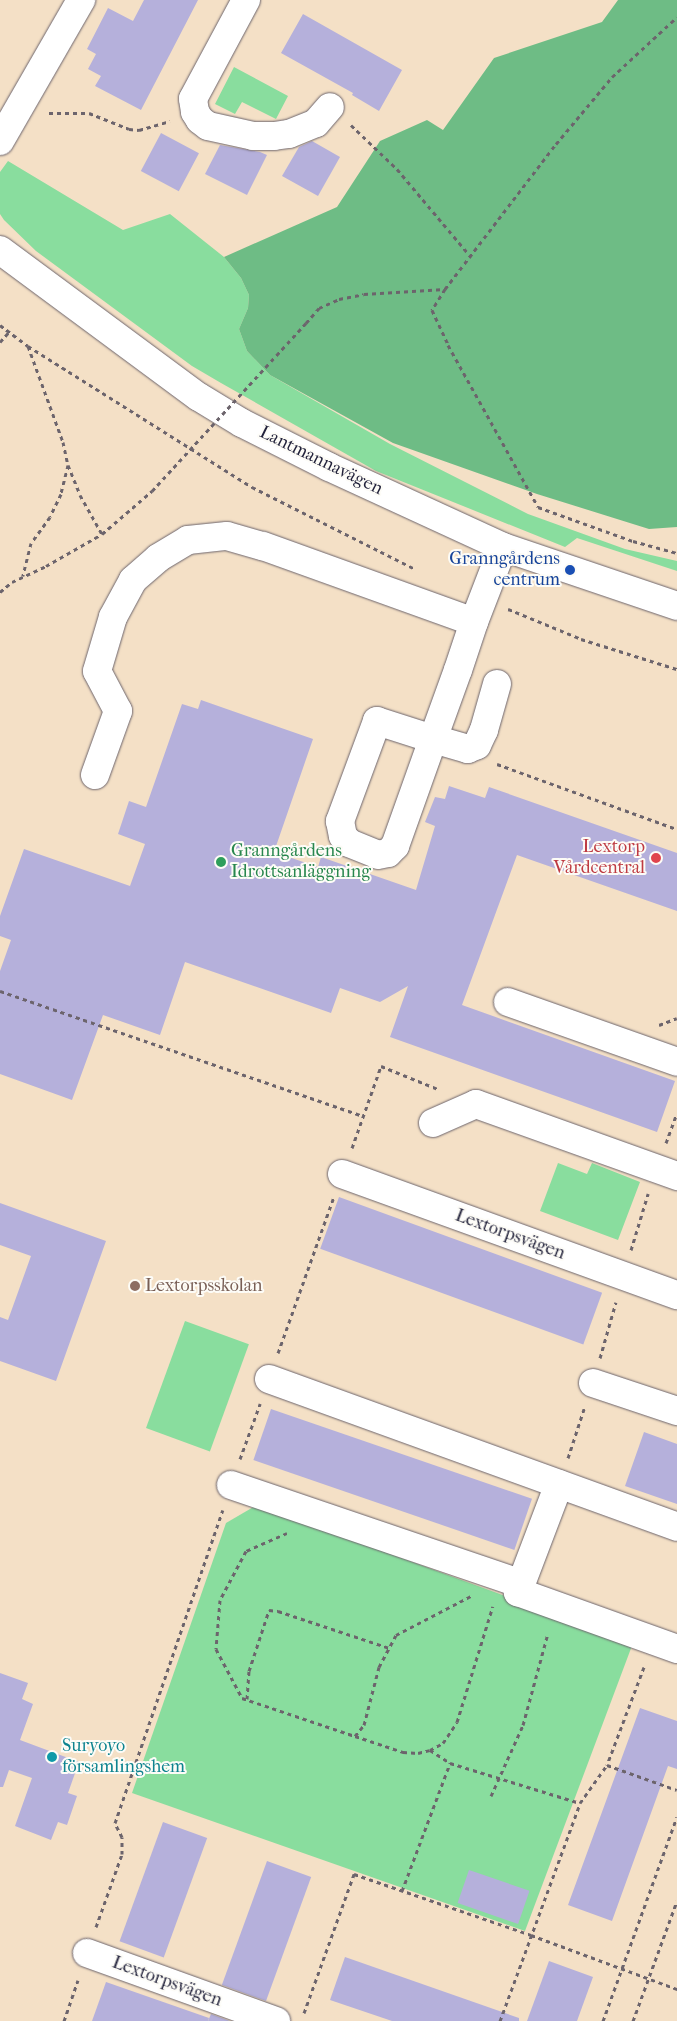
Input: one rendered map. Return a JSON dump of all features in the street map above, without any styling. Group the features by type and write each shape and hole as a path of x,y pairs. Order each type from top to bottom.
{"street":[{"path":"0,142 81,0"},
{"path":"246,0 193,99 194,112 208,126 253,136 274,136 289,134 316,123 330,106"},
{"name":"Lantmannavägen","path":"0,250 199,396 234,418 328,467 503,547 677,606"},
{"path":"95,775 118,711 98,670 112,617 134,580 158,558 188,540 227,536 479,610"},
{"path":"497,684 484,730 477,745 468,749 433,739 377,720 340,821 343,836 349,843 378,855 388,853 395,846 433,739 479,610 503,547"},
{"path":"508,1002 677,1062"},
{"path":"433,1123 476,1104 666,1172"},
{"name":"Lextorpsvägen","path":"342,1174 677,1295"},
{"path":"269,1379 677,1526"},
{"path":"593,1383 677,1411"},
{"path":"559,1484 518,1592 666,1645"},
{"path":"231,1485 521,1584"},
{"name":"Lextorpsvägen","path":"87,1954 276,2021"}],"path":[{"path":"677,17 612,77 556,144 432,310 448,345 538,507 633,541 677,552"},
{"path":"22,106 40,113 89,113 129,129 139,130 194,112"},
{"path":"330,106 396,169 471,258"},
{"path":"0,592 23,576 102,534 152,491 319,308 339,299 364,294 446,289"},
{"path":"0,325 28,346 252,487 419,571"},
{"path":"0,342 9,332"},
{"path":"28,346 63,442 68,465 80,495 102,534"},
{"path":"23,576 31,544 50,516 61,494 68,465"},
{"path":"479,610 677,669"},
{"path":"477,745 494,763 677,829"},
{"path":"0,991 363,1116"},
{"path":"559,1484 593,1383 623,1276 666,1172"},
{"path":"330,1519 275,1537 246,1551 220,1600 216,1648 242,1698 403,1752 418,1753 430,1750 443,1743 457,1722 492,1609 494,1575"},
{"path":"355,1736 364,1725 379,1667 396,1635 469,1598 494,1575"},
{"path":"491,1796 523,1726 556,1606"},
{"path":"247,1699 249,1671 270,1610 278,1611 388,1648"},
{"path":"500,2021 580,1803 607,1765 666,1645"},
{"path":"430,1750 450,1763 580,1803"},
{"path":"402,1890 450,1763"},
{"path":"607,1765 677,1790"},
{"path":"602,2021 677,1817"},
{"path":"301,2021 354,1874 530,1935 677,1990"},
{"path":"633,2021 677,1901"}],"green space":[{"path":"618,0 677,0 677,527 649,529 537,494 393,443 270,375 247,351 239,329 248,308 249,295 241,278 224,257 337,207 380,141 427,120 443,130 494,58 602,22"},
{"path":"234,67 288,96 276,119 242,102 235,114 215,104"},
{"path":"8,161 123,230 170,214 224,257 241,278 249,295 248,308 239,329 247,351 270,375 390,444 528,514 625,549 677,561 677,571 577,538 565,547 376,471 192,366 36,251 4,220 0,214 0,172"},
{"path":"558,1163 587,1174 592,1163 640,1182 618,1240 540,1211"},
{"path":"185,1321 249,1344 210,1451 146,1428"},
{"path":"257,1505 633,1643 525,1931 132,1793 226,1523"}],"building":[{"path":"144,0 198,0 141,110 95,86 101,76 88,69 96,54 87,49 108,8 133,21"},
{"path":"303,14 402,70 379,111 352,95 353,93 281,53"},
{"path":"161,133 199,153 179,191 141,171"},
{"path":"312,141 340,157 318,196 282,176 299,147"},
{"path":"220,145 267,155 247,195 205,174"},
{"name":"Granngårdens Idrottsanläggning","path":"201,700 313,739 274,852 318,867 321,857 416,890 435,826 425,822 435,797 445,799 449,786 485,798 489,787 677,853 677,911 517,855 462,1005 675,1081 657,1132 390,1037 408,986 380,1002 340,988 331,1013 185,962 160,1035 103,1015 72,1100 0,1074 0,971 11,940 0,936 0,916 24,849 130,886 145,844 118,834 129,801 146,807 182,704 198,709"},
{"path":"339,1197 602,1293 583,1344 320,1249"},
{"path":"0,1203 106,1241 56,1381 0,1361 0,1317 8,1320 31,1256 0,1245"},
{"path":"271,1409 532,1499 514,1550 253,1460"},
{"path":"644,1432 677,1444 677,1504 625,1486"},
{"name":"Suryoyo församlingshem","path":"0,1673 28,1683 22,1699 33,1704 20,1740 79,1762 68,1793 77,1796 67,1825 58,1822 51,1840 15,1826 32,1778 9,1770 3,1787 0,1787"},
{"path":"640,1708 677,1721 677,1769 668,1766 612,1921 568,1905"},
{"path":"163,1822 207,1838 164,1957 120,1941"},
{"path":"267,1861 311,1877 266,2001 222,1985"},
{"path":"469,1870 530,1891 518,1924 458,1903"},
{"path":"345,1957 519,2018 519,2021 392,2021 330,2000"},
{"path":"549,1961 593,1977 577,2021 527,2021"},
{"path":"106,1982 209,2018 208,2021 92,2021"},
{"path":"211,2014 230,2021 208,2021"}],"place":[{"name":"Granngårdens centrum","path":"570,570"},
{"name":"Lextorp Vårdcentral","path":"656,858"},
{"name":"Granngårdens Idrottsanläggning","path":"221,862"},
{"name":"Lextorpsskolan","path":"135,1286"},
{"name":"Suryoyo församlingshem","path":"52,1757"}]}
